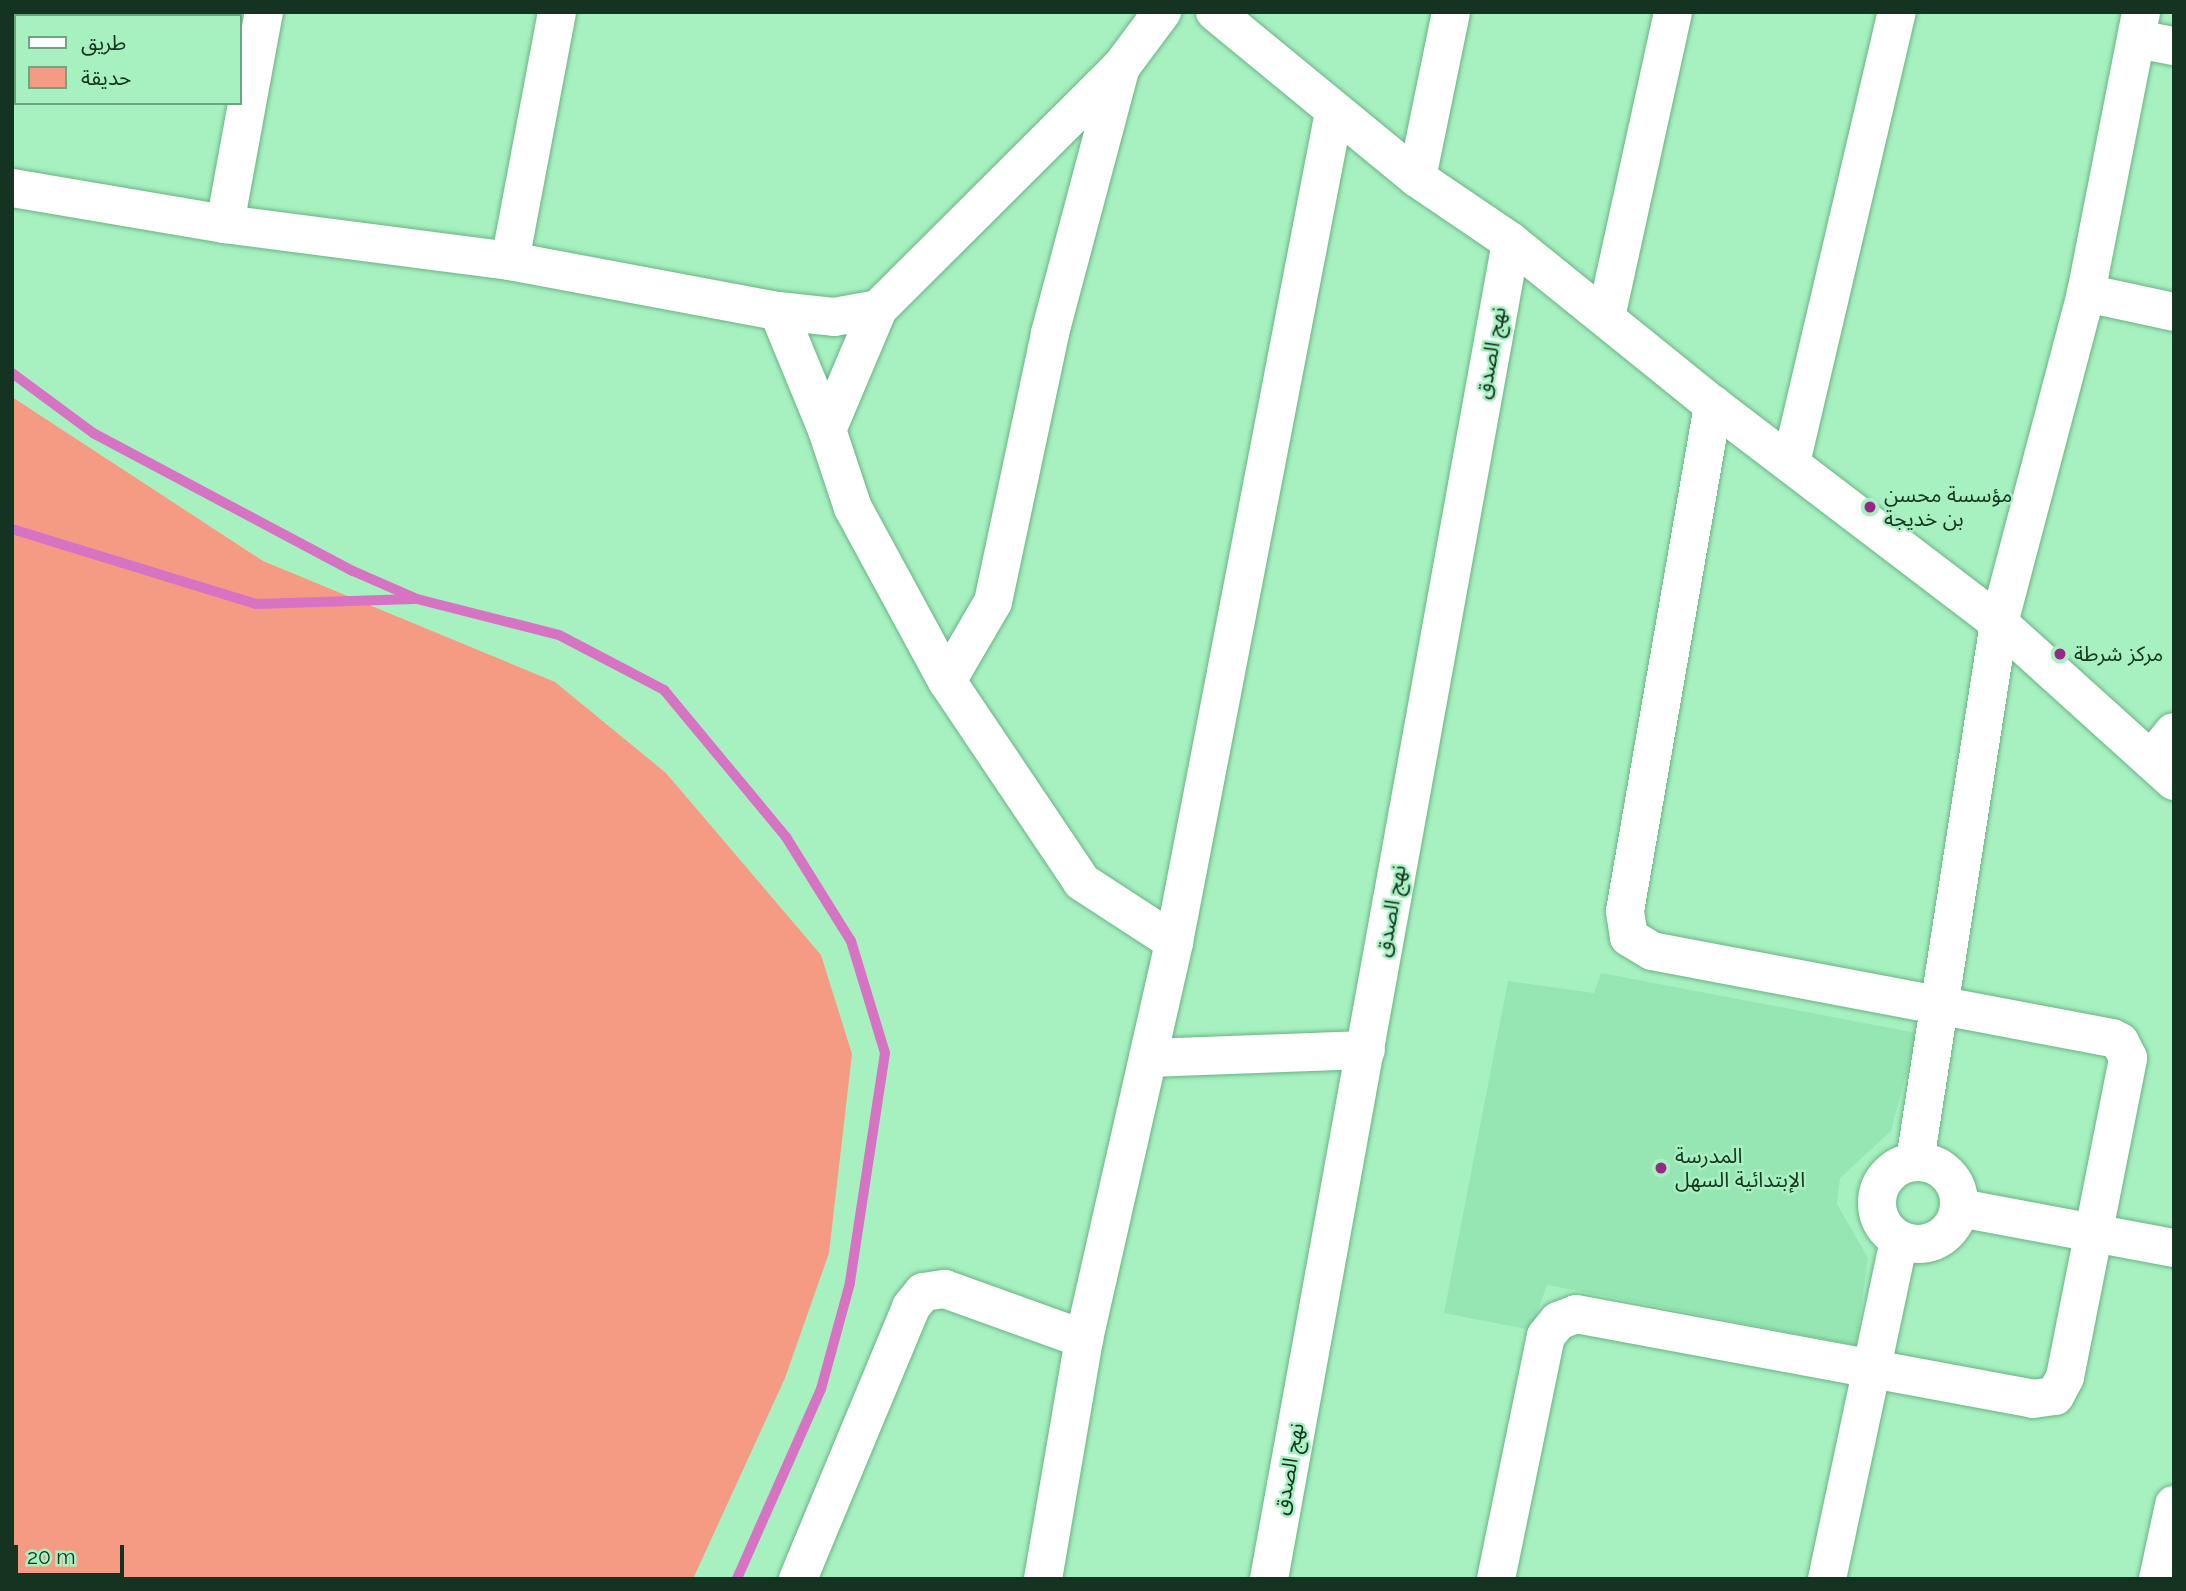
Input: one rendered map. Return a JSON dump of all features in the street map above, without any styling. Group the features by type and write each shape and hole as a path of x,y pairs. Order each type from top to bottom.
{"street":[{"path":"242,90 247,51 264,12"},
{"path":"510,261 557,12"},
{"path":"827,430 878,309 1121,67 1162,12"},
{"path":"1215,12 1417,178 1511,242 1713,405 1999,623 2166,758"},
{"path":"1417,178 1451,12"},
{"path":"1606,317 1673,12"},
{"path":"1791,463 1897,12"},
{"path":"1915,1161 1999,623 2086,293 2139,26 2174,46"},
{"path":"947,681 993,602 1050,333 1121,67"},
{"path":"225,224 240,105"},
{"path":"1043,1579 1084,1339 1174,942 1334,112"},
{"path":"12,188 225,224 510,261 778,311 834,317 878,309"},
{"name":"نهج الصدق","path":"1269,1579 1511,242"},
{"path":"2086,293 2174,312"},
{"path":"778,311 827,430 853,508 947,681 1082,882 1174,942"},
{"path":"1496,1579 1546,1336 1558,1321 1576,1314 2033,1399 2055,1396 2065,1377 2128,1058 2126,1049 2112,1038 1652,951 1639,947 1624,925 1713,405"},
{"path":"1148,1058 1366,1050"},
{"path":"1915,1161 1930,1163 1953,1180 1960,1208 1956,1221 1938,1240 1911,1245 1899,1241 1880,1222 1877,1195 1890,1172 1915,1161"},
{"path":"1960,1208 2174,1248"},
{"path":"1827,1579 1899,1241"},
{"path":"798,1579 911,1307 923,1292 945,1289 1084,1339"},
{"path":"2158,1579 2174,1505"}],"shaded area":[{"name":"المدرسة الإبتدائية السهل","path":"1601,973 1917,1033 1891,1131 1840,1178 1837,1204 1868,1258 1856,1345 1547,1285 1531,1330 1444,1313 1508,981 1594,993"}],"green space":[{"path":"12,397 263,561 555,682 666,773 821,955 852,1054 829,1253 785,1378 693,1579 12,1579"}],"waterway":[{"path":"12,373 93,433 353,571 417,599 559,635 664,690 786,837 851,941 885,1053 850,1283 821,1389 737,1579"},
{"path":"12,529 256,604 414,599"}],"place":[{"name":"مؤسسة محسن بن خديجة","path":"1870,507"},
{"name":"مركز شرطة","path":"2060,654"},
{"name":"المدرسة الإبتدائية السهل","path":"1661,1168"}]}
